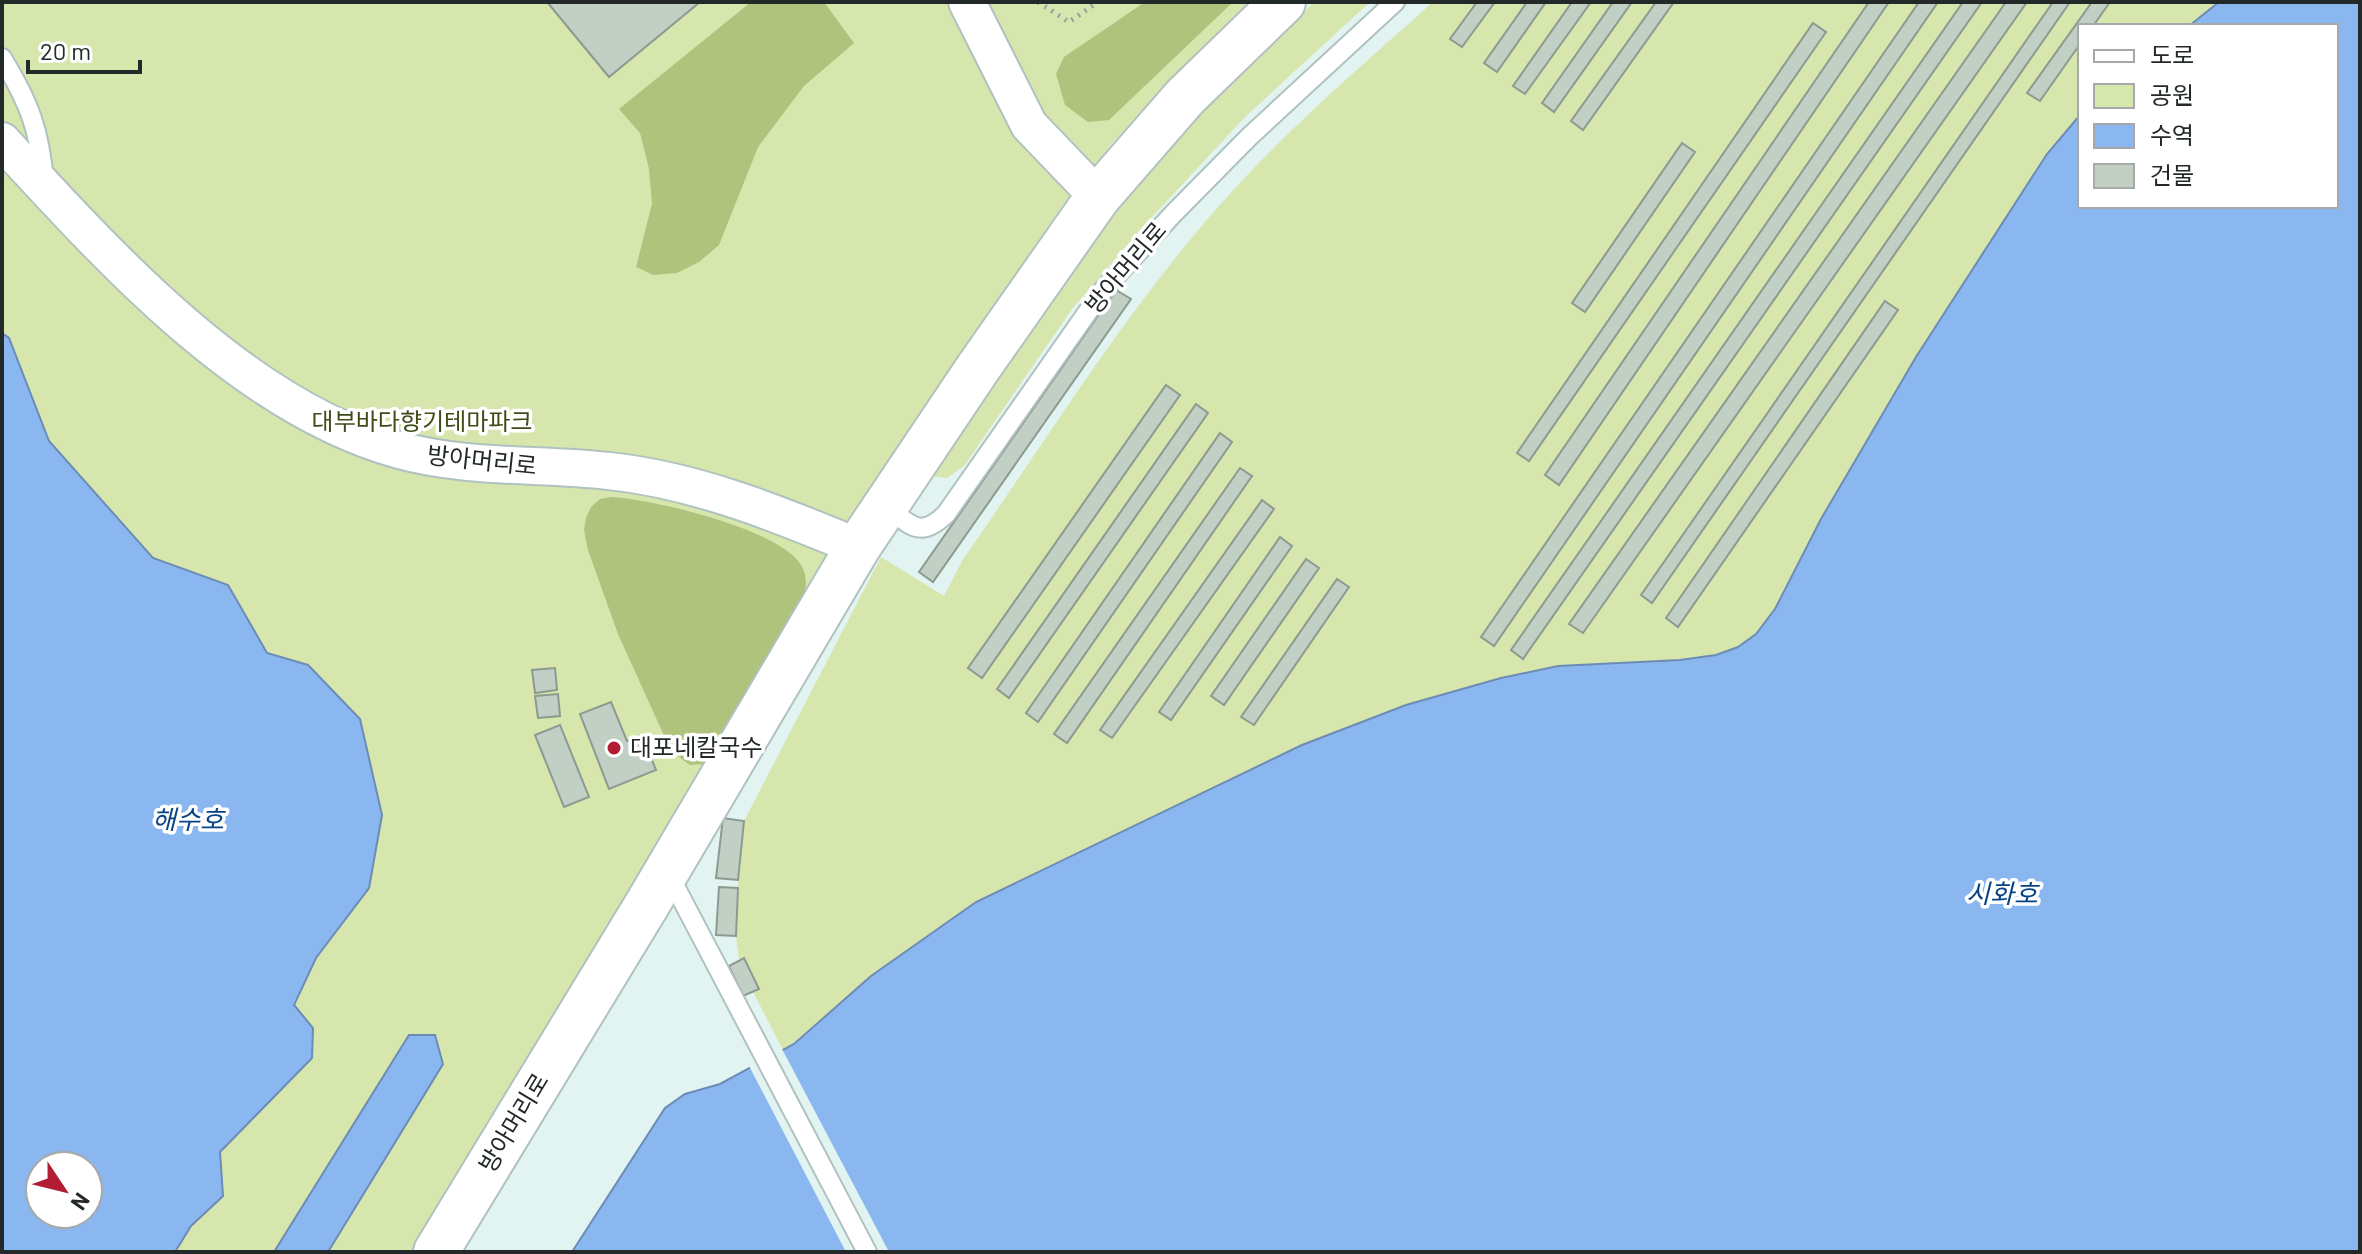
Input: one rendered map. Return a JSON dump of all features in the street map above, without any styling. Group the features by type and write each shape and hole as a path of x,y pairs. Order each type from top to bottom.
{"street":[{"path":"967,2 1029,125 1098,197"},
{"name":"방아머리로","path":"436,1252 667,871 858,547 978,368 1098,197 1185,97 1283,2"},
{"name":"방아머리로","path":"2,141 165,306 225,360 274,393 335,426 398,450 462,464 609,471 661,479 719,495 858,547"}],"lane":[{"name":"방아머리로","path":"885,507 913,526 925,529 946,514 1103,290 1249,137 1395,2"},
{"path":"2,58 25,98 36,125 44,186"},
{"path":"667,871 867,1252"}],"path":[{"path":"1038,2 1069,22 1098,2"}],"green space":[{"name":"대부바다향기테마파크","path":"2,2 1257,2 1114,141 1067,199 1026,258 865,501 414,1252 2,1252"},
{"path":"751,2 824,2 854,43 804,86 758,147 719,245 699,262 677,273 653,275 636,267 652,204 649,169 640,133 619,109"},
{"path":"1145,2 1233,2 1109,120 1088,122 1065,105 1056,74 1064,57"},
{"path":"1314,2 1370,2 1244,118 1140,230 1072,309 964,466 947,478 930,476 1046,300 1160,152"},
{"path":"1433,2 2219,2 2192,24 2078,24 2078,117 2047,154 1916,357 1821,519 1775,609 1756,634 1738,647 1716,655 1680,660 1558,666 1501,678 1406,705 1302,745 976,902 871,976 815,1028 783,1050 753,992 759,989 745,959 739,960 736,936 738,880 744,821 881,557 944,596 962,561 1149,292 1218,207 1322,102"},
{"path":"611,497 655,503 742,528 788,552 805,574 804,601 705,764 690,765 671,751 618,634 588,550 584,530 586,518 591,507 600,499"}],"water":[{"name":"시화호","path":"2219,2 2360,2 2360,1252 572,1252 665,1108 685,1094 720,1084 794,1044 871,976 976,902 1302,745 1406,705 1501,678 1558,666 1680,660 1716,655 1738,647 1756,634 1775,609 1821,519 1916,357 2047,154 2078,117 2078,208 2338,208 2338,24 2192,24"},
{"name":"해수호","path":"2,333 9,338 49,441 153,558 228,585 267,653 308,665 360,719 382,815 369,888 316,958 294,1005 313,1028 312,1058 220,1152 223,1196 191,1226 175,1252 2,1252"},
{"path":"409,1035 435,1035 443,1064 328,1252 274,1252"}],"pier":[{"path":"781,1047 889,1252 846,1252 748,1064"}],"building":[{"path":"547,2 700,2 609,77"},
{"path":"1477,2 1495,2 1462,47 1450,39"},
{"path":"1527,2 1546,2 1497,72 1484,63"},
{"path":"1572,2 1591,2 1525,94 1513,86"},
{"path":"1613,2 1632,2 1554,112 1542,103"},
{"path":"1656,2 1674,2 1583,130 1571,121"},
{"path":"1869,2 1889,2 1559,485 1545,475"},
{"path":"1919,2 1938,2 1494,646 1481,637"},
{"path":"1963,2 1982,2 1523,659 1511,650"},
{"path":"2006,2 2027,2 1583,633 1569,624"},
{"path":"2053,2 2070,2 1652,603 1641,595"},
{"path":"2092,2 2110,2 2094,24 2078,24 2078,47 2040,101 2027,93"},
{"path":"1813,23 1826,32 1529,461 1517,453"},
{"path":"1682,143 1695,152 1585,312 1572,303"},
{"path":"1116,290 1131,299 933,582 919,572"},
{"path":"1885,301 1898,310 1678,627 1666,618"},
{"path":"1166,385 1180,395 982,678 968,668"},
{"path":"1196,404 1208,413 1009,698 997,689"},
{"path":"1220,433 1232,442 1038,722 1026,713"},
{"path":"1240,468 1252,476 1067,743 1054,734"},
{"path":"1262,500 1274,509 1112,738 1100,730"},
{"path":"1280,537 1292,546 1171,720 1159,712"},
{"path":"1306,559 1319,568 1224,705 1211,696"},
{"path":"1337,579 1349,587 1254,725 1241,717"},
{"path":"555,668 557,690 535,693 532,670"},
{"path":"558,694 560,716 538,718 535,696"},
{"path":"611,702 627,741 642,735 656,770 609,789 580,714"},
{"path":"560,725 589,797 564,807 535,735"},
{"path":"723,818 744,821 738,880 716,878"},
{"path":"719,887 738,888 736,936 716,935"},
{"path":"744,958 759,989 743,996 729,966"}],"place":[{"name":"대포네칼국수","path":"614,748"}]}
